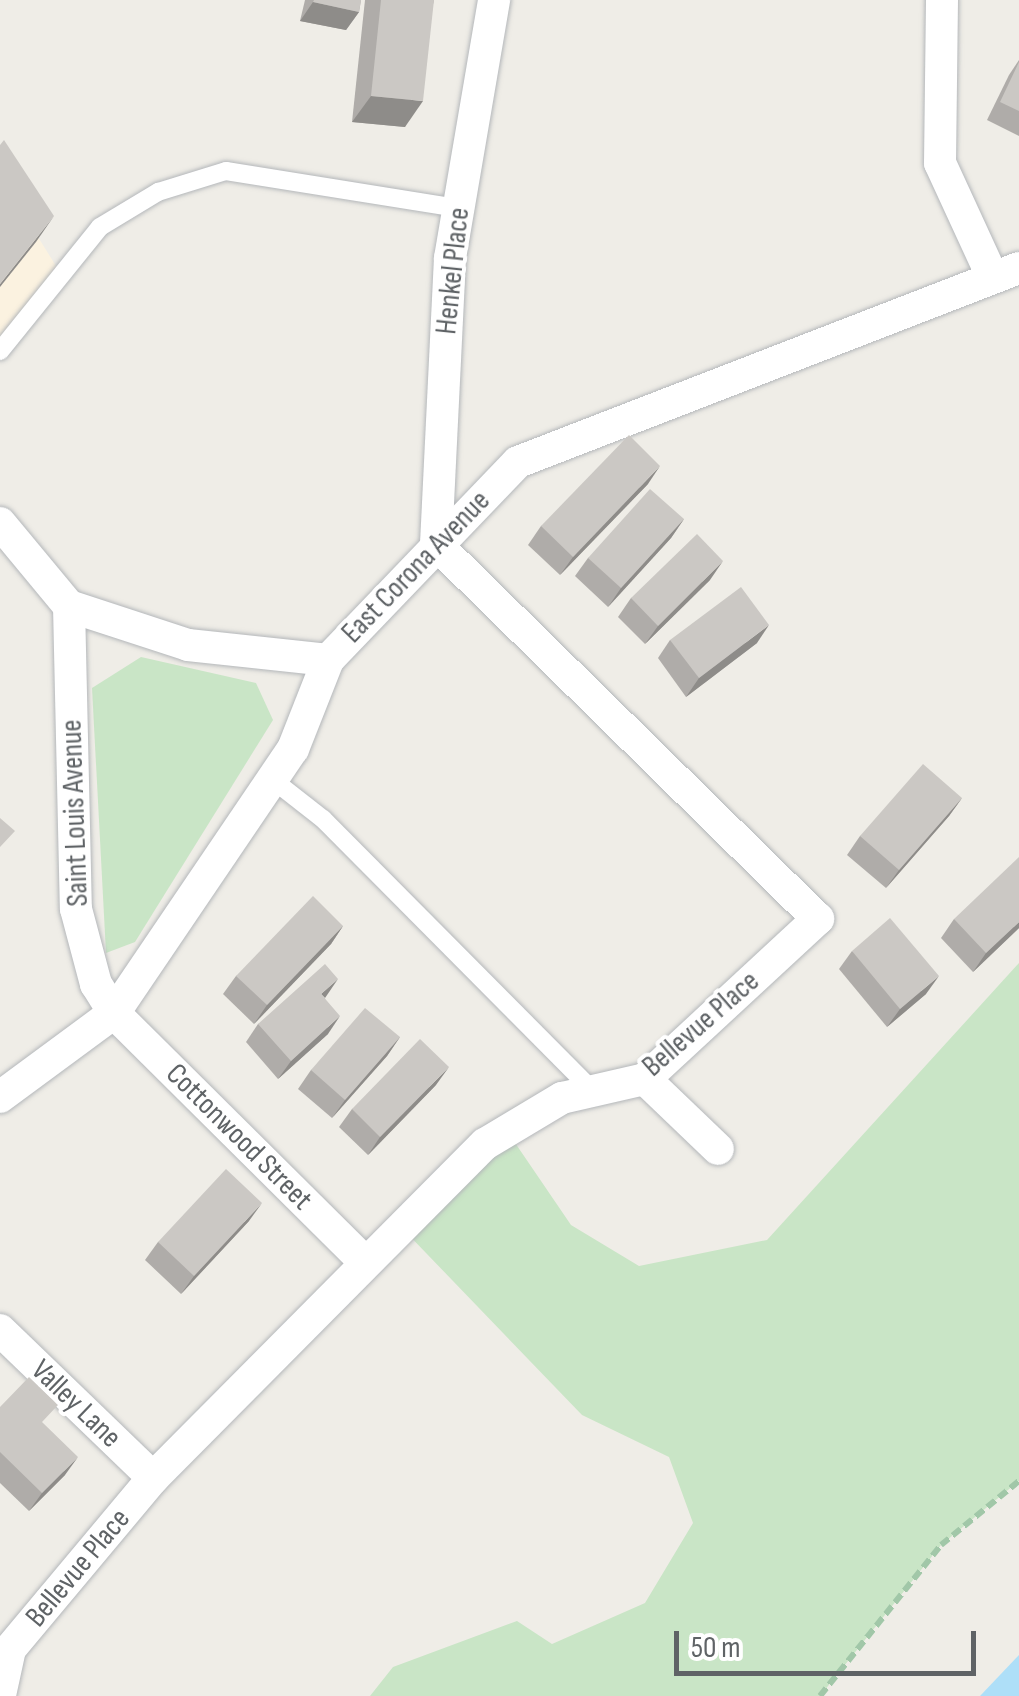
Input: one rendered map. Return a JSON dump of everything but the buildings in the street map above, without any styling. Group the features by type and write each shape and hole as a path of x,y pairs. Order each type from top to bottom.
{"street":[{"name":"Henkel Place","path":"436,544 450,258 494,0"},
{"path":"942,0 940,163 1005,271"},
{"name":"East Corona Avenue","path":"0,1097 114,1013 293,750 328,660 518,462 1005,271"},
{"path":"0,523 70,606 188,644 328,660"},
{"name":"Bellevue Place","path":"0,1695 10,1649 152,1478 485,1144 562,1098 646,1079 818,919 436,544"},
{"name":"Saint Louis Avenue","path":"70,606 76,908 87,961 114,1013"},
{"name":"Cottonwood Street","path":"114,1013 365,1262"},
{"path":"646,1079 718,1150"},
{"name":"Valley Lane","path":"0,1330 152,1478"}],"lane":[{"path":"0,351 100,227 158,192 226,171 458,208"},
{"path":"273,780 322,819 592,1091"}],"path":[{"path":"820,1696 941,1544 1019,1481"}],"shaded area":[{"path":"0,176 61,274 0,351"}],"green space":[{"path":"141,657 256,683 273,720 135,942 106,953 92,688"},
{"path":"1019,963 1019,1481 941,1545 820,1696 370,1696 393,1667 517,1621 552,1644 645,1603 693,1523 669,1457 582,1415 401,1227 507,1131 571,1225 639,1266 767,1240"}],"water":[{"path":"1019,1655 1019,1696 980,1696"}]}
